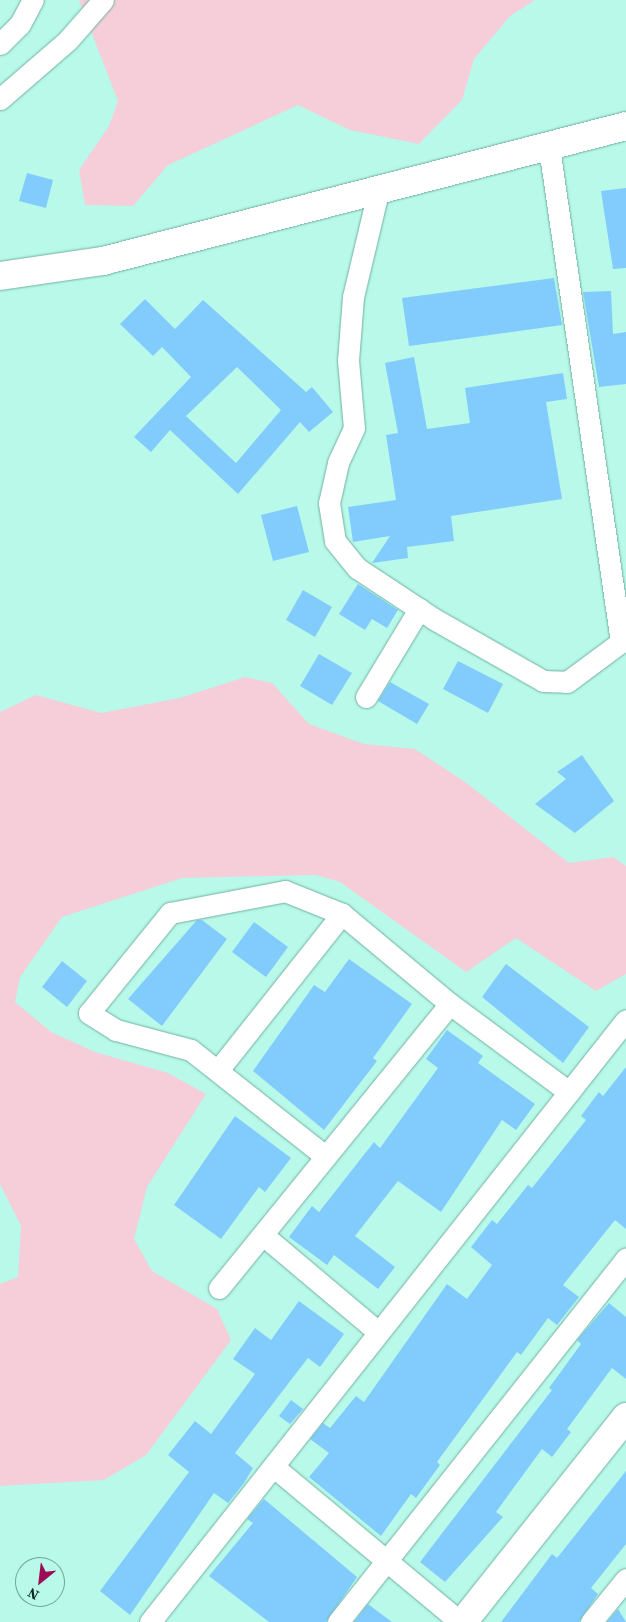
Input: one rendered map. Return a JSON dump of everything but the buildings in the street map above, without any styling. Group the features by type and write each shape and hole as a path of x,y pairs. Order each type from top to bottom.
{"street":[{"path":"0,44 20,24 33,0"},
{"path":"0,99 68,40 103,0"},
{"path":"0,276 103,261 378,192 626,126"},
{"path":"378,192 353,297 348,360 354,428 338,463 329,503 335,541 356,568 419,610 543,681 567,682 621,642 549,147"},
{"path":"366,697 419,610"},
{"path":"325,1156 220,1069 191,1050 116,1030 90,1013 170,913 285,891 342,914 450,1004 569,1092"},
{"path":"220,1069 342,914"},
{"path":"219,1288 450,1004"},
{"path":"150,1622 274,1466 377,1331 626,1020"},
{"path":"263,1235 377,1331"},
{"path":"338,1622 626,1258"},
{"path":"274,1466 386,1561 462,1622 626,1417"},
{"path":"591,1622 626,1579"}],"shaded area":[{"path":"79,0 535,0 510,16 474,59 462,100 419,144 350,130 298,105 168,165 133,206 85,205 79,170 109,126 118,101"},
{"path":"245,677 272,683 309,724 364,744 415,749 465,782 569,863 613,857 626,866 626,974 596,991 516,938 466,972 340,882 316,875 182,878 62,917 20,977 15,1002 51,1032 95,1052 168,1073 206,1094 147,1187 134,1239 152,1271 217,1309 231,1340 146,1455 104,1480 0,1486 0,1284 18,1277 21,1226 0,1184 0,712 36,695 101,713 180,698"}]}
